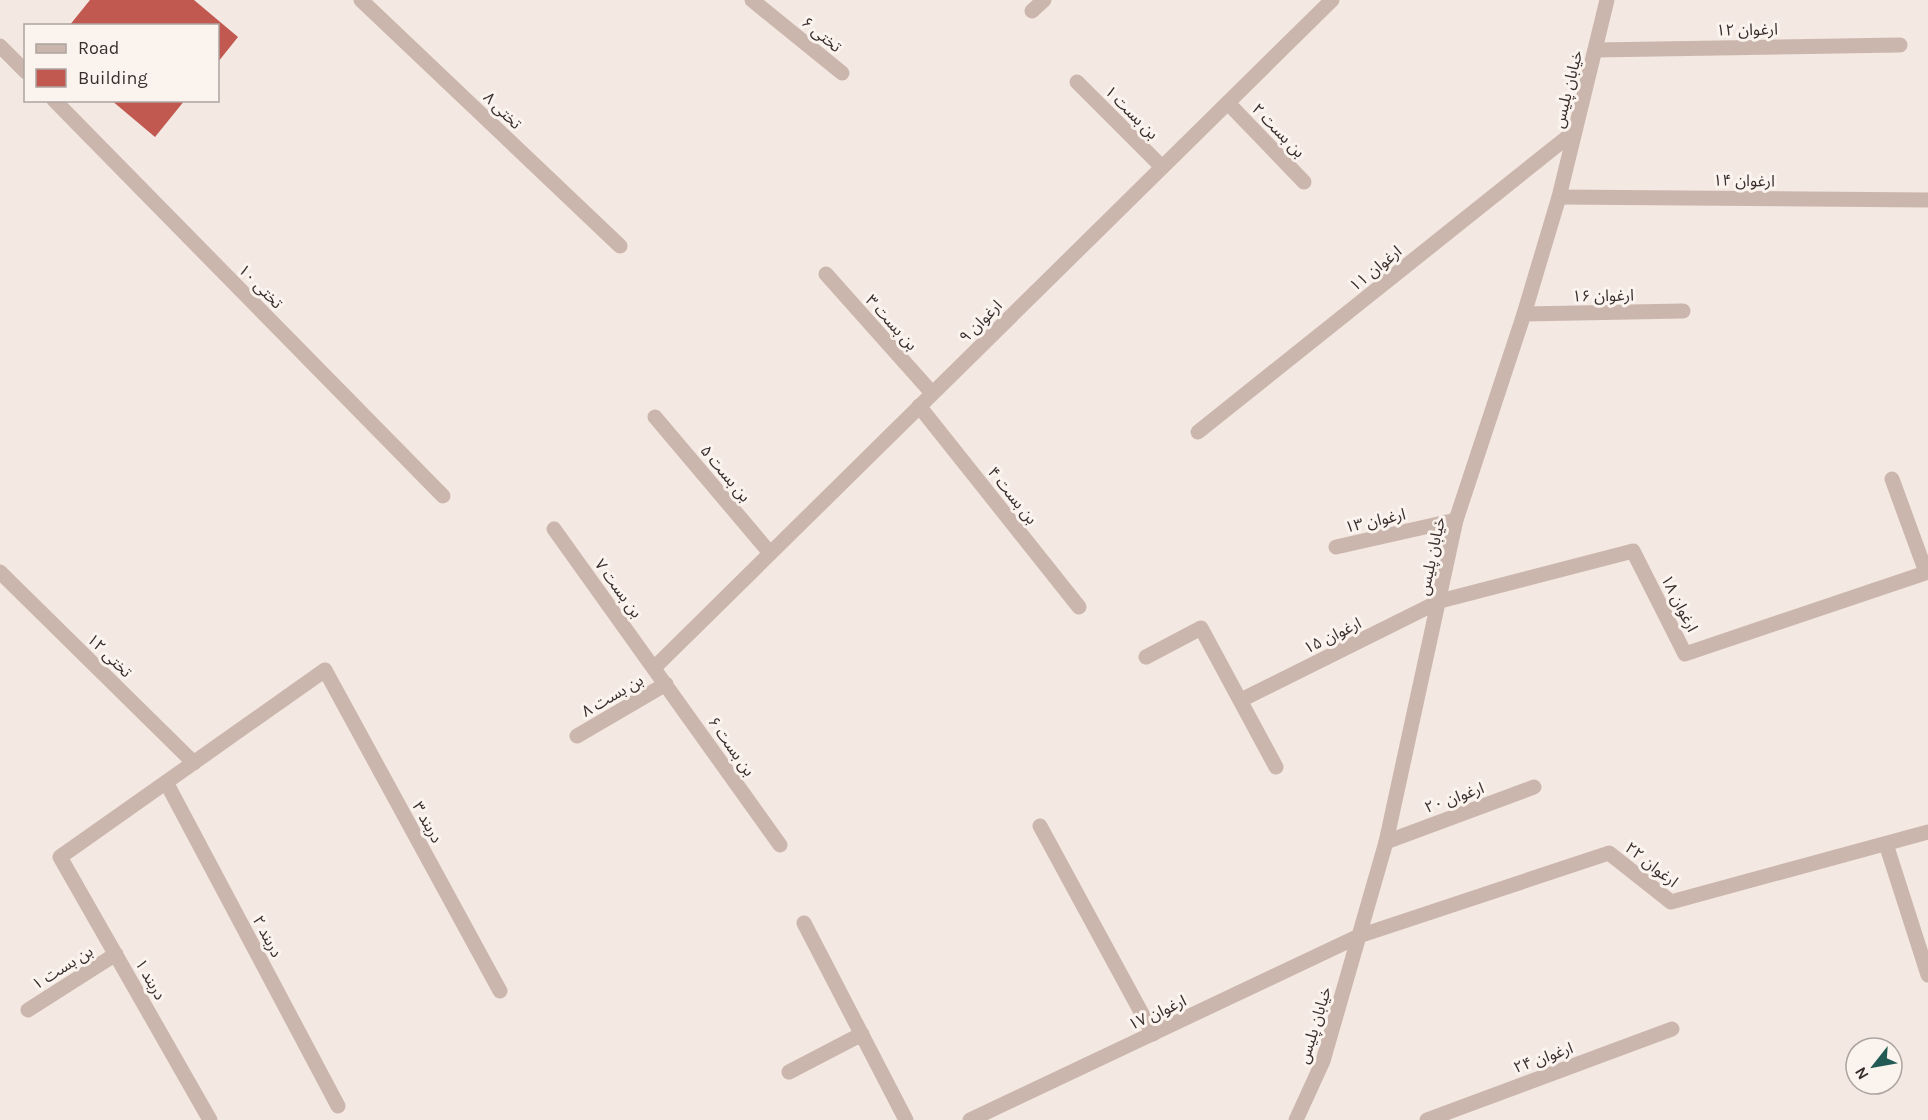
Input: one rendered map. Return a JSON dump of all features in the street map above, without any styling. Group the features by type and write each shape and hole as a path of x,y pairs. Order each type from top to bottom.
{"street":[{"name":"تختی ۸","path":"361,0 620,246"},
{"name":"تختی ۶","path":"752,0 842,73"},
{"path":"1032,11 1044,0"},
{"name":"ارغوان ۹","path":"654,668 1332,0"},
{"name":"خیابان پلیس","path":"1296,1120 1323,1061 1386,842 1456,520 1524,314 1559,197 1607,0"},
{"name":"ارغوان ۱۲","path":"1595,50 1900,45"},
{"path":"0,46 24,70"},
{"name":"بن بست ۱","path":"1077,82 1162,167"},
{"name":"تختی ۱۰","path":"56,102 443,496"},
{"name":"بن بست ۲","path":"1228,103 1304,182"},
{"name":"ارغوان ۱۱","path":"1198,432 1575,131"},
{"name":"ارغوان ۱۴","path":"1559,197 1928,200"},
{"name":"بن بست ۳","path":"826,274 932,393"},
{"name":"ارغوان ۱۶","path":"1524,314 1683,311"},
{"name":"بن بست ۴","path":"919,406 1079,607"},
{"name":"بن بست ۵","path":"655,417 770,553"},
{"path":"1892,479 1927,572"},
{"name":"ارغوان ۱۳","path":"1336,547 1456,520"},
{"name":"بن بست ۷","path":"555,529 654,668"},
{"name":"ارغوان ۱۸","path":"1440,601 1633,551 1685,654 1927,572"},
{"name":"تختی ۱۲","path":"0,572 194,763"},
{"name":"ارغوان ۱۵","path":"1241,700 1440,601"},
{"path":"1146,657 1201,628 1276,767"},
{"name":"بن بست ۶","path":"654,668 780,845"},
{"name":"دربند ۳","path":"194,763 325,670 500,991"},
{"name":"بن بست ۸","path":"578,736 666,684"},
{"path":"166,782 194,763"},
{"name":"دربند ۱","path":"166,782 60,857 210,1120"},
{"name":"دربند ۲","path":"166,782 338,1106"},
{"name":"ارغوان ۲۰","path":"1386,842 1534,787"},
{"path":"1040,826 1153,1034"},
{"name":"ارغوان ۲۲","path":"1359,936 1609,853 1671,902 1928,832"},
{"path":"1886,844 1928,975"},
{"path":"804,923 906,1120"},
{"name":"ارغوان ۱۷","path":"970,1120 1359,936"},
{"name":"بن بست ۱","path":"28,1010 116,954"},
{"name":"ارغوان ۲۴","path":"1427,1120 1672,1029"},
{"path":"789,1072 862,1034"}],"building":[{"path":"90,0 194,0 238,37 219,61 219,24 71,24"},
{"path":"113,102 183,102 155,137"}]}
